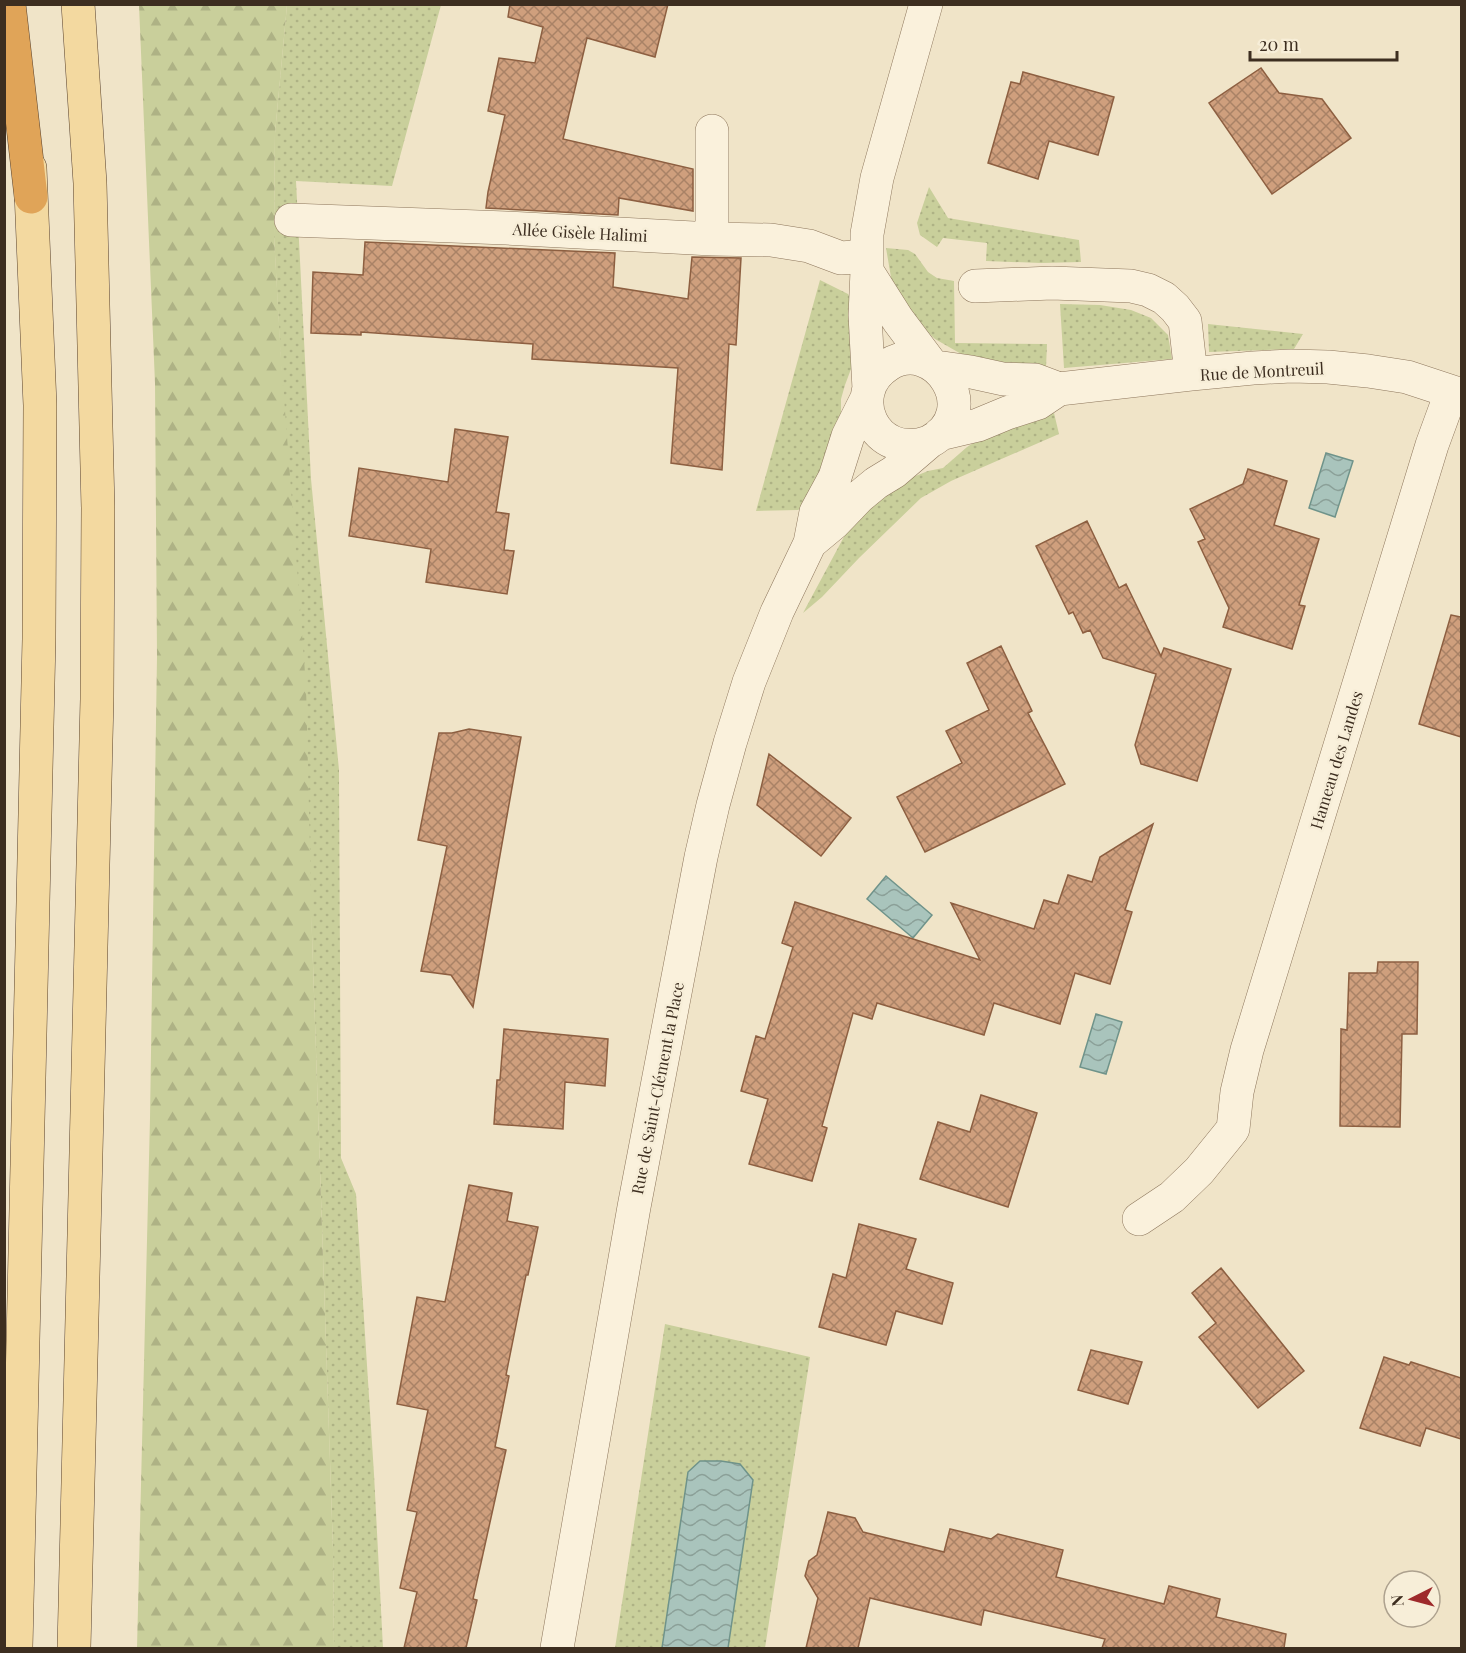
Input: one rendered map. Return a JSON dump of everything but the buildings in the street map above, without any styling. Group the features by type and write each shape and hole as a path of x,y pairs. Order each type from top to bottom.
{"highway":[{"path":"9,4 31,197"}],"main road":[{"path":"16,1648 39,639 40,405 23,4"},
{"path":"74,1648 97,699 98,508 90,183 78,4"}],"street":[{"path":"926,4 877,178 867,234 865,315 867,408 873,425 886,439 902,446 911,447 935,438"},
{"path":"712,131 712,239"},
{"name":"Allée Gisèle Halimi","path":"291,220 771,240 809,246 841,258 867,263"},
{"name":"Rue de Saint-Clément la Place","path":"810,543 834,523 859,496 894,472 935,438 950,422 954,408 954,400 947,378 933,365 898,320 867,263"},
{"path":"975,286 1052,284 1131,286 1148,290 1164,298 1185,321 1191,374"},
{"name":"Rue de Saint-Clément la Place","path":"557,1648 634,1207 701,857 730,743 749,682 777,612 810,543 816,512 835,477 848,436 874,378 894,362 912,359 933,365"},
{"name":"Rue de Montreuil","path":"933,365 1003,379 1035,380 1059,389 1253,368 1328,367 1407,377 1456,394"},
{"name":"Rue de Montreuil","path":"935,438 1038,403 1059,389"},
{"name":"Hameau des Landes","path":"1139,1219 1172,1197 1199,1171 1233,1129 1237,1092 1247,1050 1432,445 1456,394"}],"green space":[{"path":"139,5 287,5 275,133 274,236 306,686 333,1549 334,1648 137,1648 150,1118 157,656 155,383"},
{"path":"287,5 441,5 392,186 296,181 311,479 339,770 341,1158 356,1194 383,1648 334,1648 333,1549 312,935 274,236 275,133"},
{"path":"929,187 948,218 1079,240 1081,262 986,261 987,243 943,238 937,247 920,235 917,223"},
{"path":"886,248 908,250 915,254 928,272 937,278 954,281 955,343 1047,344 1046,368 1030,368 963,355 935,339 911,317 892,283"},
{"path":"820,280 848,294 852,302 854,361 841,399 841,419 809,505 798,510 756,511"},
{"path":"1060,304 1100,305 1131,310 1151,318 1168,335 1172,359 1064,368"},
{"path":"1208,324 1303,334 1294,349 1209,352"},
{"path":"1054,413 1059,434 951,481 921,498 822,597 803,613 846,533 873,503 903,481 943,468 981,438"},
{"path":"665,1324 810,1357 765,1648 615,1648"}],"water":[{"path":"1326,453 1353,461 1335,517 1309,508"},
{"path":"886,876 932,915 913,938 867,899"},
{"path":"1096,1014 1122,1022 1106,1074 1080,1067"},
{"path":"700,1461 740,1464 753,1480 728,1648 662,1648 688,1472"}]}
